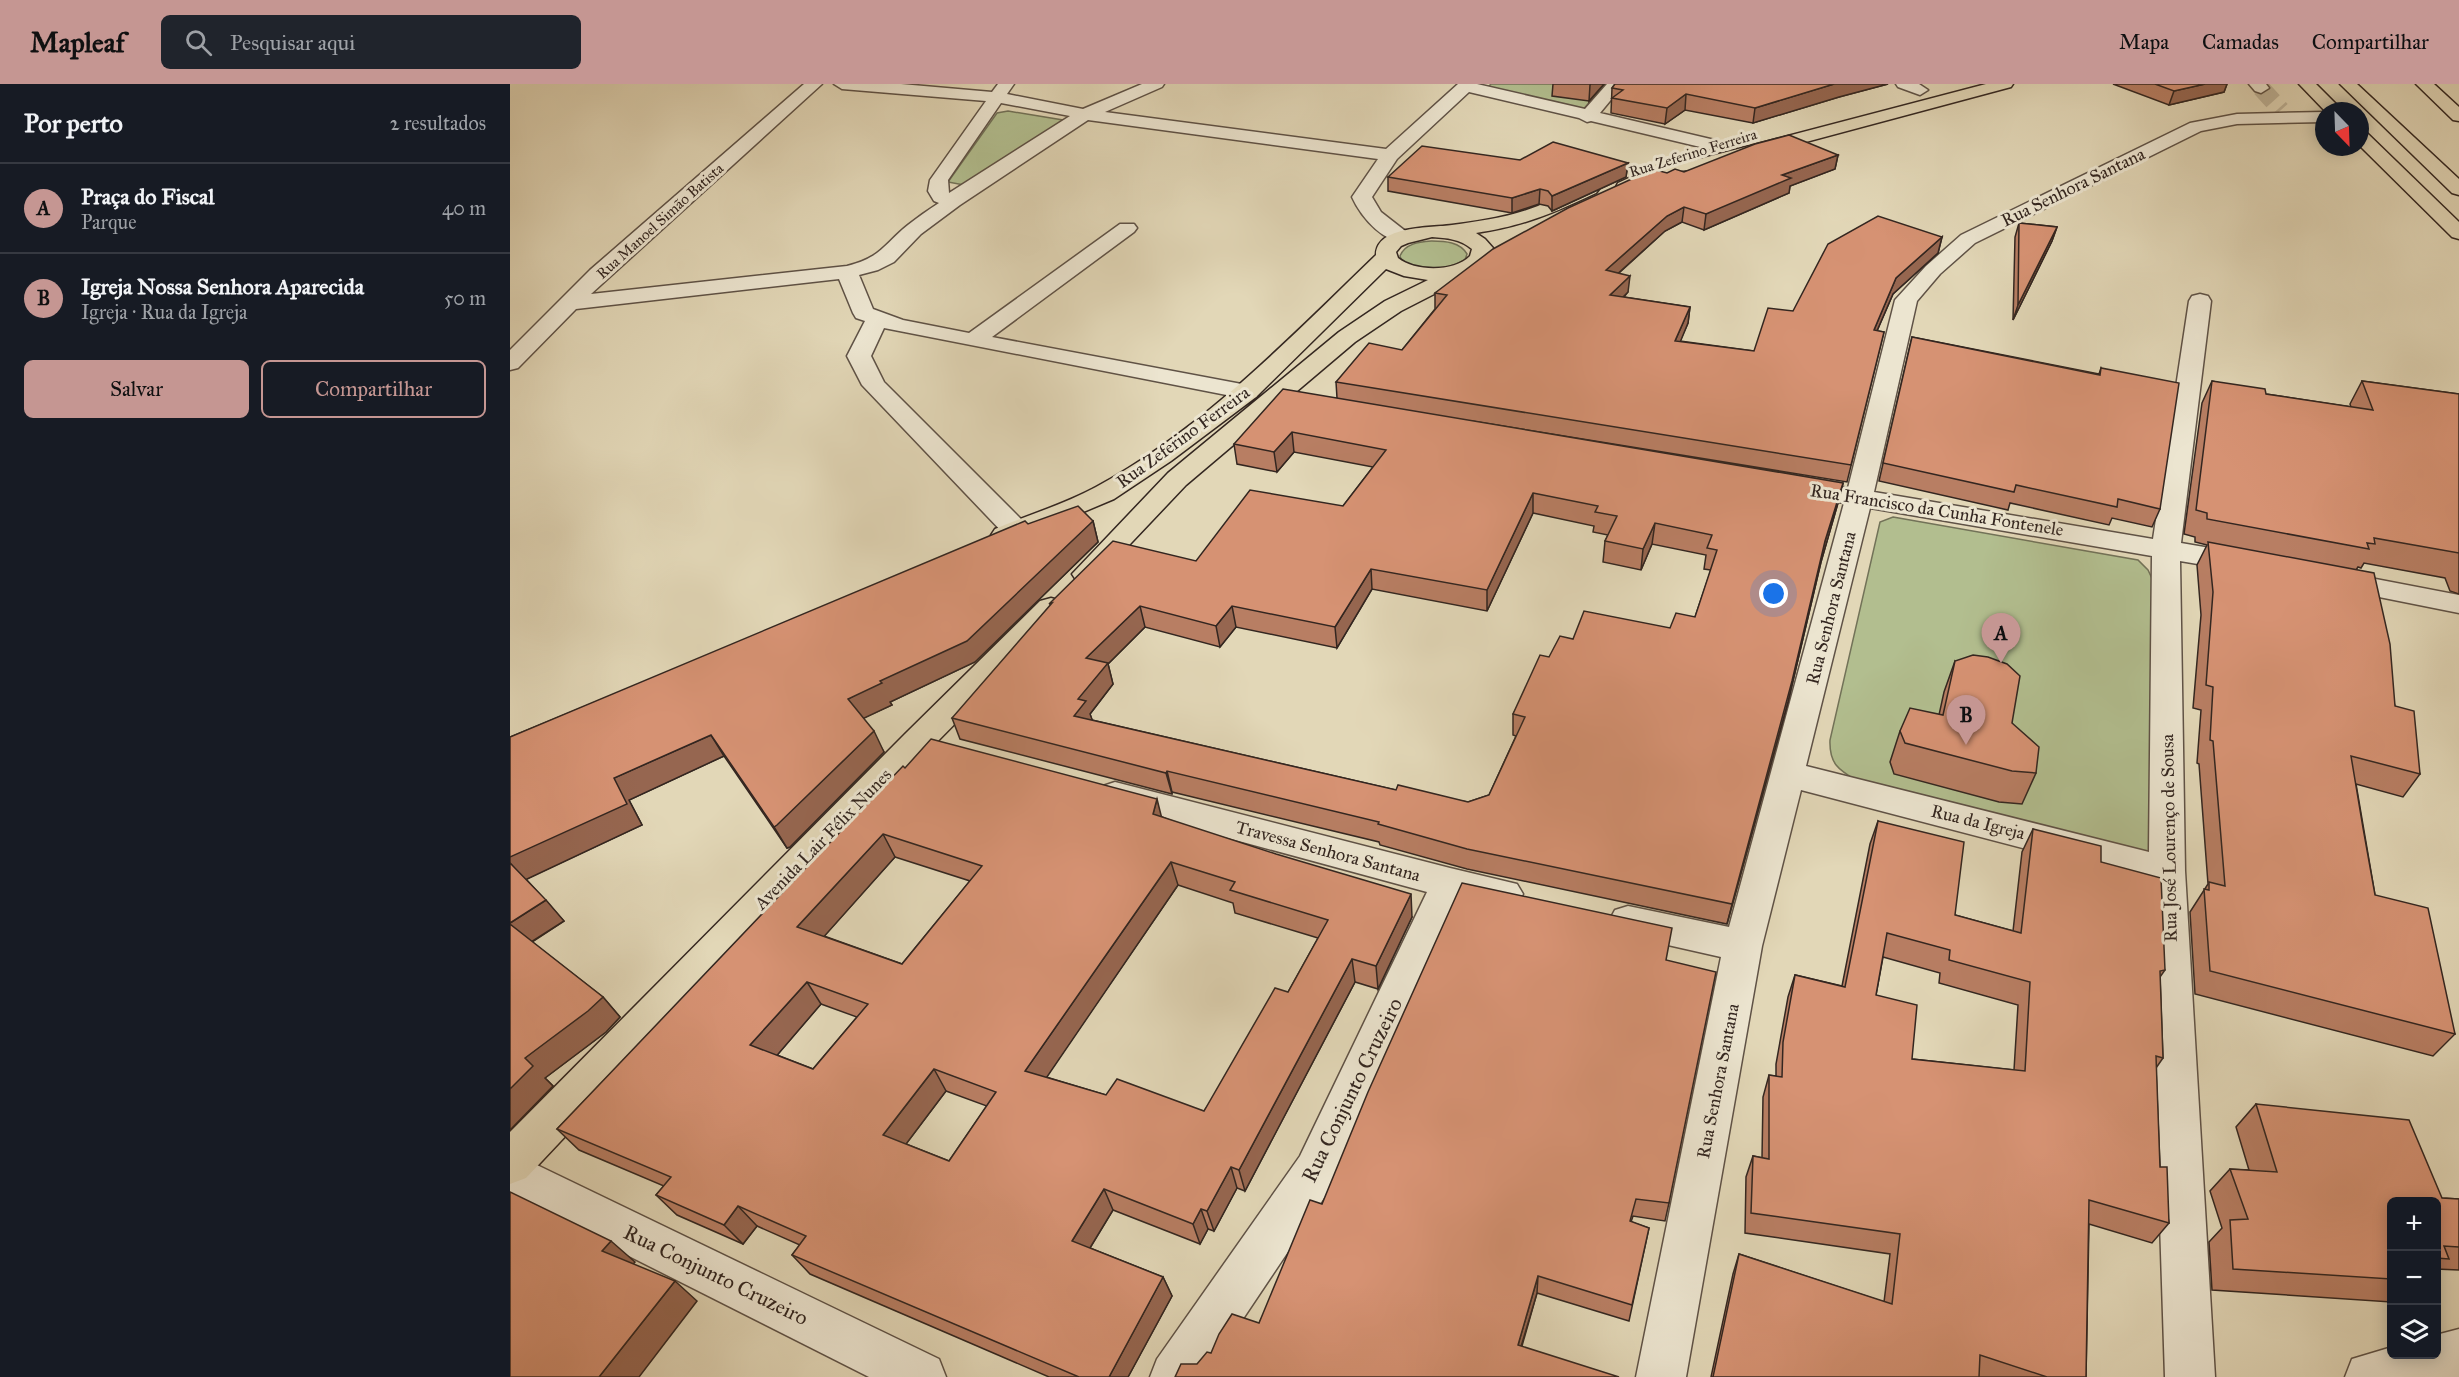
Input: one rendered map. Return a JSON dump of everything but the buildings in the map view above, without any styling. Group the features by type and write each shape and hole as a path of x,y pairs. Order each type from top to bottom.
{"main road":[{"name":"Rua Zeferino Ferreira","path":"1446,232 1510,222 1544,210 1618,176 1713,145 1912,87 1944,84"},
{"name":"Rua Zeferino Ferreira","path":"1519,239 1559,216 1638,181 2006,84"},
{"path":"2307,84 2326,102"},
{"path":"2348,84 2459,189"},
{"path":"2424,84 2459,116"},
{"path":"2369,145 2459,233"},
{"path":"1386,257 1392,264 1402,269 1434,274 1472,265 1483,255 1478,243 1465,236 1446,232 1417,233 1403,237"},
{"name":"Rua Zeferino Ferreira","path":"1141,519 1386,257 1387,249 1403,237"},
{"name":"Rua Zeferino Ferreira","path":"983,544 1105,493 1394,306 1499,250"},
{"path":"1105,493 1124,498 1135,506 1141,519"},
{"name":"Avenida Lair Félix Nunes","path":"510,1163 916,742 1141,519"}],"street":[{"name":"Rua Manoel Simão Batista","path":"510,363 598,275 814,84"},
{"path":"842,84 1001,91 1085,114 1390,155"},
{"path":"571,303 847,272 871,266 887,258 914,230 953,201 1085,114 1156,84"},
{"path":"1587,117 1616,84"},
{"path":"1403,237 1379,222 1367,209 1362,197 1390,155 1466,85 1587,117 1713,145"},
{"path":"953,201 941,197 938,191 939,180 1001,91"},
{"name":"Rua Senhora Santana","path":"1661,1377 1743,946 1859,497 1906,300 1933,270 1968,239 2196,127 2219,121 2284,113 2315,116"},
{"path":"975,339 1127,228"},
{"path":"847,272 864,313 877,320 898,326 1308,403"},
{"name":"Rua José Lourenço de Sousa","path":"2190,1377 2167,871 2166,548 2200,302"},
{"path":"877,320 859,356 874,385 1016,530"},
{"name":"Rua Francisco da Cunha Fontenele","path":"1812,489 2272,568"},
{"path":"2307,575 2459,604"},
{"path":"916,742 951,752"},
{"name":"Rua da Igreja","path":"1789,774 2167,871"},
{"name":"Travessa Senhora Santana","path":"1079,785 1450,883 1532,900"},
{"name":"Rua Conjunto Cruzeiro","path":"1175,1377 1316,1171 1450,883"},
{"path":"1591,913 1743,946"},
{"name":"Rua Conjunto Cruzeiro","path":"510,1173 921,1377"},
{"path":"2370,1377 2459,1354"}],"green space":[{"path":"1491,84 1605,84 1582,111 1485,90"},
{"path":"1008,111 1069,121 964,185 948,182 997,113"},
{"path":"1432,241 1447,242 1460,247 1467,254 1465,260 1441,269 1419,268 1402,262 1400,256 1405,248 1413,244"},
{"path":"1893,517 2138,560 2148,570 2155,585 2150,854 1857,781 1836,765 1831,755 1830,740 1880,522"}],"tunnel":[{"path":"2261,88 2281,110"}],"place":[{"name":"Praça do Fiscal","path":"2001,663"},
{"name":"Igreja Nossa Senhora Aparecida","path":"1966,745"}]}
